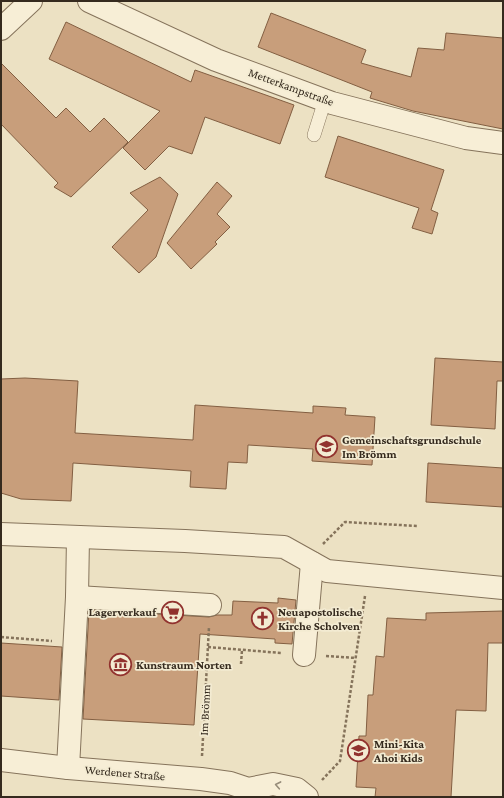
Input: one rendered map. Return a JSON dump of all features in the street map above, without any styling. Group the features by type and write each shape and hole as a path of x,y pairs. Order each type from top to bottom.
{"street":[{"path":"1,29 31,1"},
{"name":"Metterkampstraße","path":"89,1 216,60 325,100 466,138 503,143"},
{"path":"1,534 185,541 284,548 327,571 503,588"},
{"path":"68,768 77,597 78,537"},
{"path":"304,655 309,562"},
{"path":"77,597 210,605"},
{"name":"Werdener Straße","path":"1,760 68,768 201,779 230,783 248,793 273,784 297,789 306,797"}],"lane":[{"path":"314,135 325,100"}],"path":[{"path":"309,562 345,522 418,526"},
{"path":"321,782 340,761 368,575"},
{"name":"Im Brömm","path":"201,779 210,605"},
{"path":"1,637 75,643"},
{"path":"241,664 242,650"}],"building":[{"path":"271,13 366,50 361,63 411,77 418,48 444,50 446,33 503,38 503,129 413,111 370,98 372,92 258,47"},
{"path":"66,22 191,82 195,70 294,105 280,144 205,117 192,154 169,146 145,170 123,148 160,111 49,59"},
{"path":"1,63 56,118 66,108 90,132 104,118 128,142 71,197 54,187 58,183 1,124"},
{"path":"338,136 444,170 431,210 438,213 432,234 412,228 419,208 325,177"},
{"path":"160,177 178,194 156,257 139,273 112,247 148,210 130,193"},
{"path":"217,182 232,196 217,214 230,227 215,242 217,244 191,269 167,243"},
{"path":"435,358 503,362 503,381 497,381 495,429 431,425"},
{"path":"25,378 78,381 75,433 193,440 195,405 313,413 313,406 346,408 345,415 375,417 372,465 312,461 313,449 248,445 247,463 228,462 226,489 190,487 191,471 73,463 71,501 21,499 1,493 1,379"},
{"path":"428,463 503,468 503,507 426,502"},
{"path":"278,598 296,600 292,644 275,643 275,639 200,634 194,725 83,719 89,610 209,617 217,615 232,615 233,601 278,603"},
{"path":"503,611 503,643 488,643 486,711 456,710 451,797 375,797 376,788 356,787 359,736 366,736 368,695 373,695 376,656 384,657 387,618 426,620 426,613"},
{"path":"1,643 62,647 59,700 1,696"}],"place":[{"name":"Gemeinschaftsgrundschule Im Brömm","path":"327,447"},
{"name":"Lagerverkauf","path":"172,612"},
{"name":"Neuapostolische Kirche Scholven","path":"263,619"},
{"name":"Kunstraum Norten","path":"120,665"},
{"name":"Mini-Kita Ahoi Kids","path":"358,751"}]}
